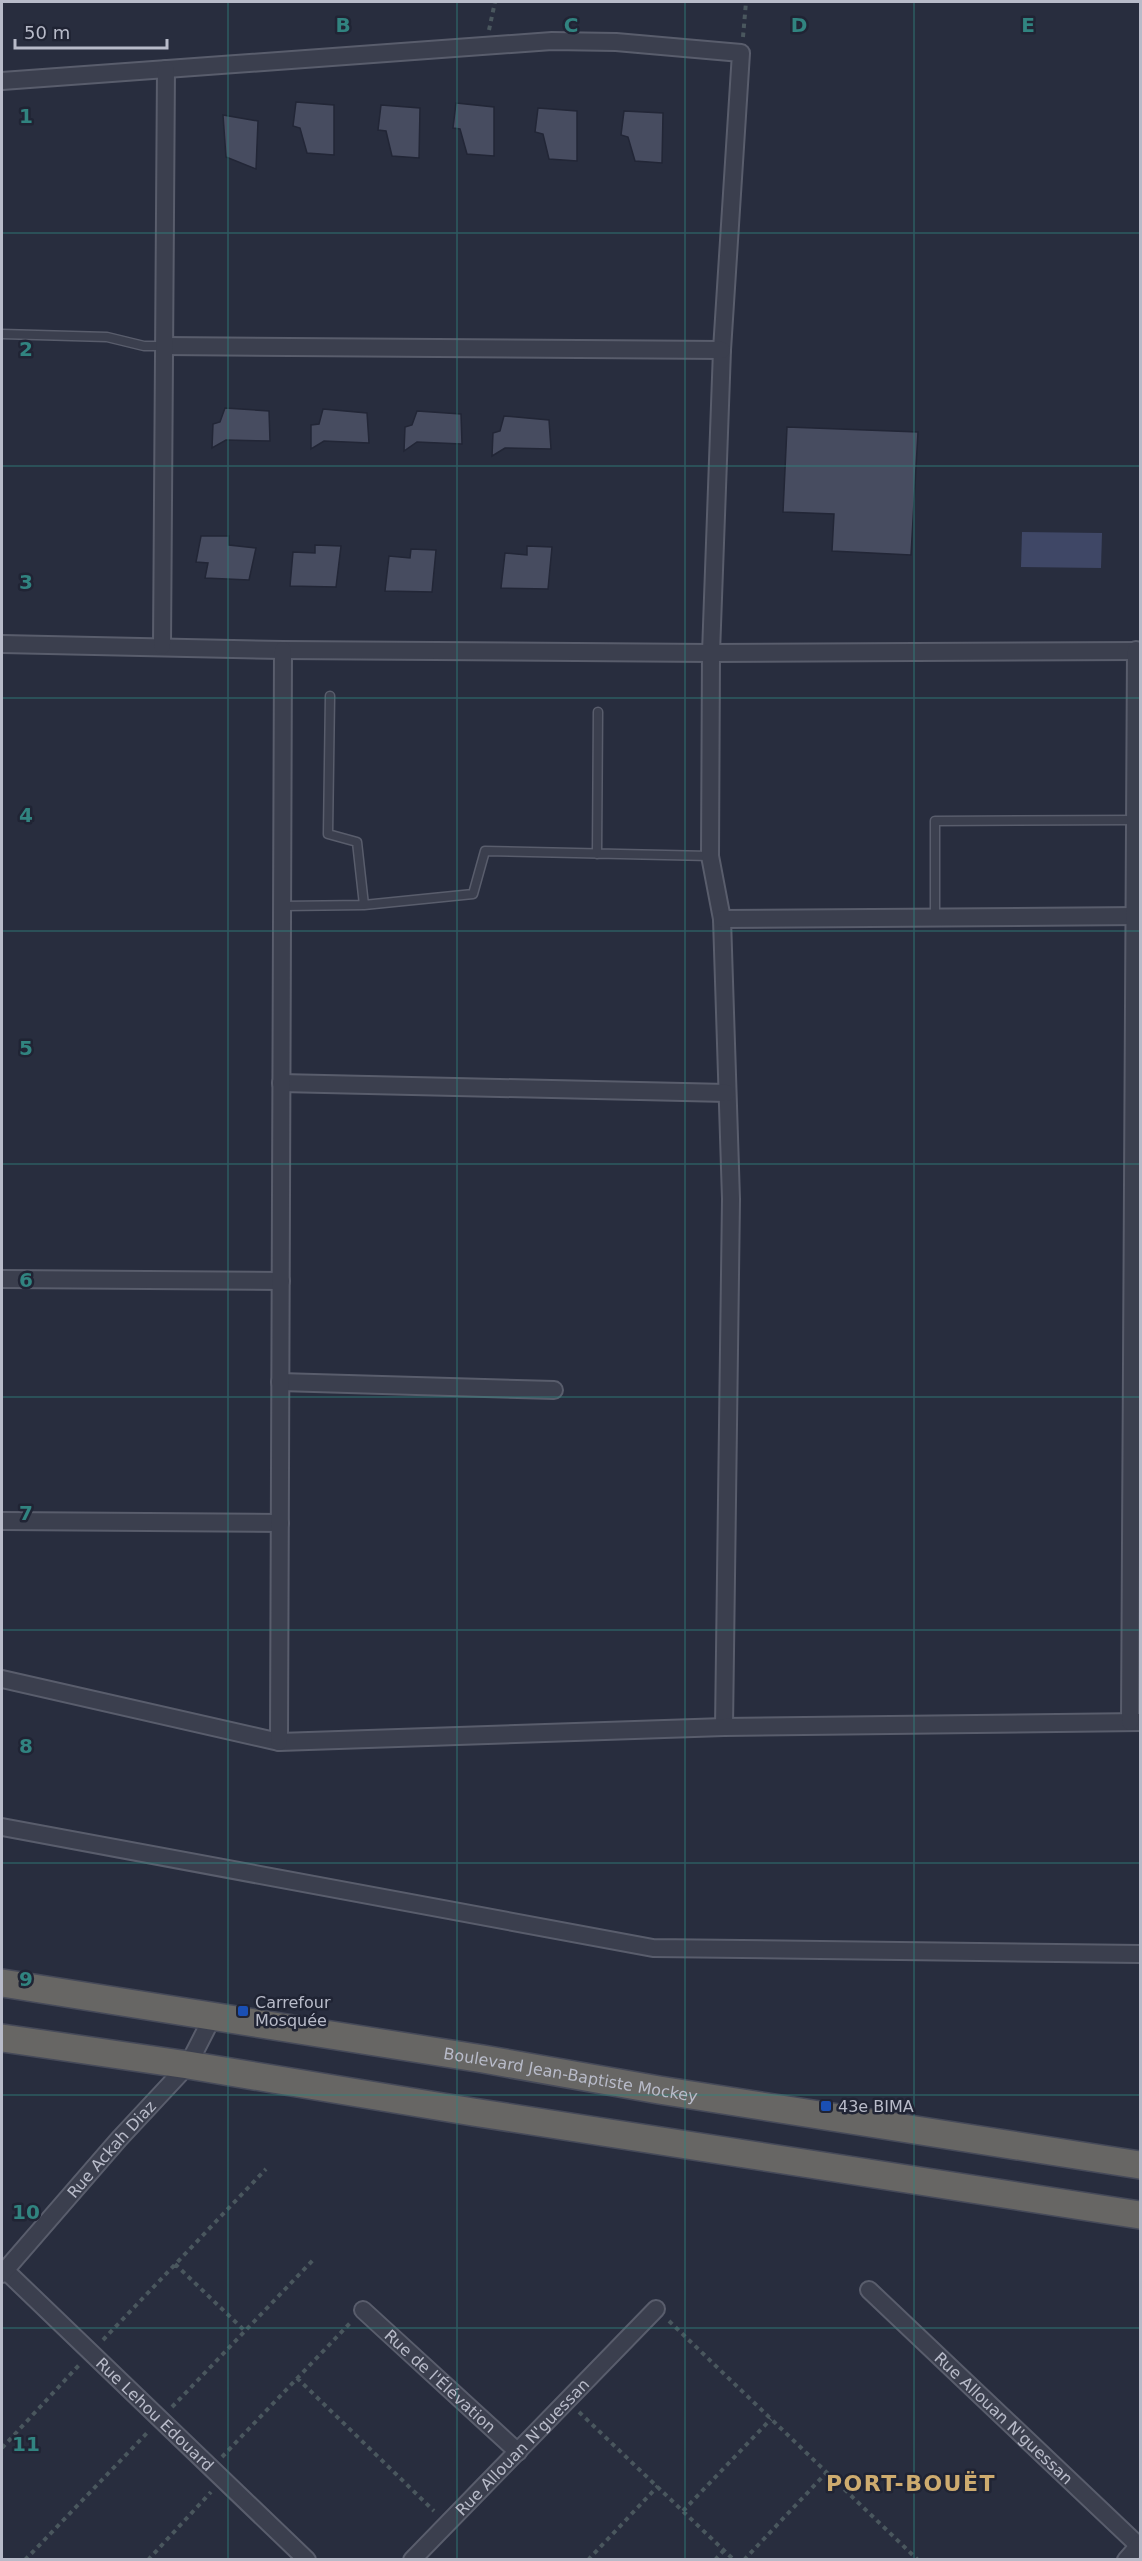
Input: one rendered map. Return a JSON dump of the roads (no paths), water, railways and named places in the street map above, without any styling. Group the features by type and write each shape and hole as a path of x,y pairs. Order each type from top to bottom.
{"highway":[{"name":"Boulevard Jean-Baptiste Mockey","path":"2,1983 1140,2165"},
{"path":"2,2037 1140,2215"}],"street":[{"path":"2,81 552,41 616,42 741,52 722,350 711,653 710,856 722,919 731,1199 724,1727"},
{"path":"162,646 166,69"},
{"path":"164,346 722,350"},
{"path":"2,644 283,650 711,653 1138,650 1135,820 1138,916 1135,1722 724,1727 279,1742 2,1679"},
{"path":"279,1742 283,650"},
{"path":"722,919 1138,916"},
{"path":"281,1083 727,1093"},
{"path":"2,1280 281,1281"},
{"path":"280,1382 554,1390"},
{"path":"2,1521 280,1523"},
{"path":"2,1827 653,1948 1140,1954"},
{"name":"Rue Ackah Diaz","path":"3,2272 118,2139 188,2065 212,2018"},
{"name":"Rue Lehou Edouard","path":"3,2272 91,2352 307,2559"},
{"name":"Rue Allouan N'guessan","path":"869,2290 1140,2545"},
{"name":"Rue Allouan N'guessan","path":"412,2559 656,2309"},
{"name":"Rue de l'Élévation","path":"363,2310 518,2452"},
{"path":"1126,2559 1140,2545"}],"lane":[{"path":"2,333 107,337 144,346 164,346"},
{"path":"330,696 328,834 357,842 364,905"},
{"path":"597,712 597,854"},
{"path":"935,917 935,821 1135,820"},
{"path":"283,906 364,905 473,894 485,851 710,856"}],"water":[{"path":"1022,532 1102,533 1101,568 1021,567"}],"place":[{"name":"Carrefour Mosquée","path":"243,2011"},
{"name":"43e BIMA","path":"826,2106"}],"district":[{"name":"PORT-BOUËT","path":"911,2483"}]}
